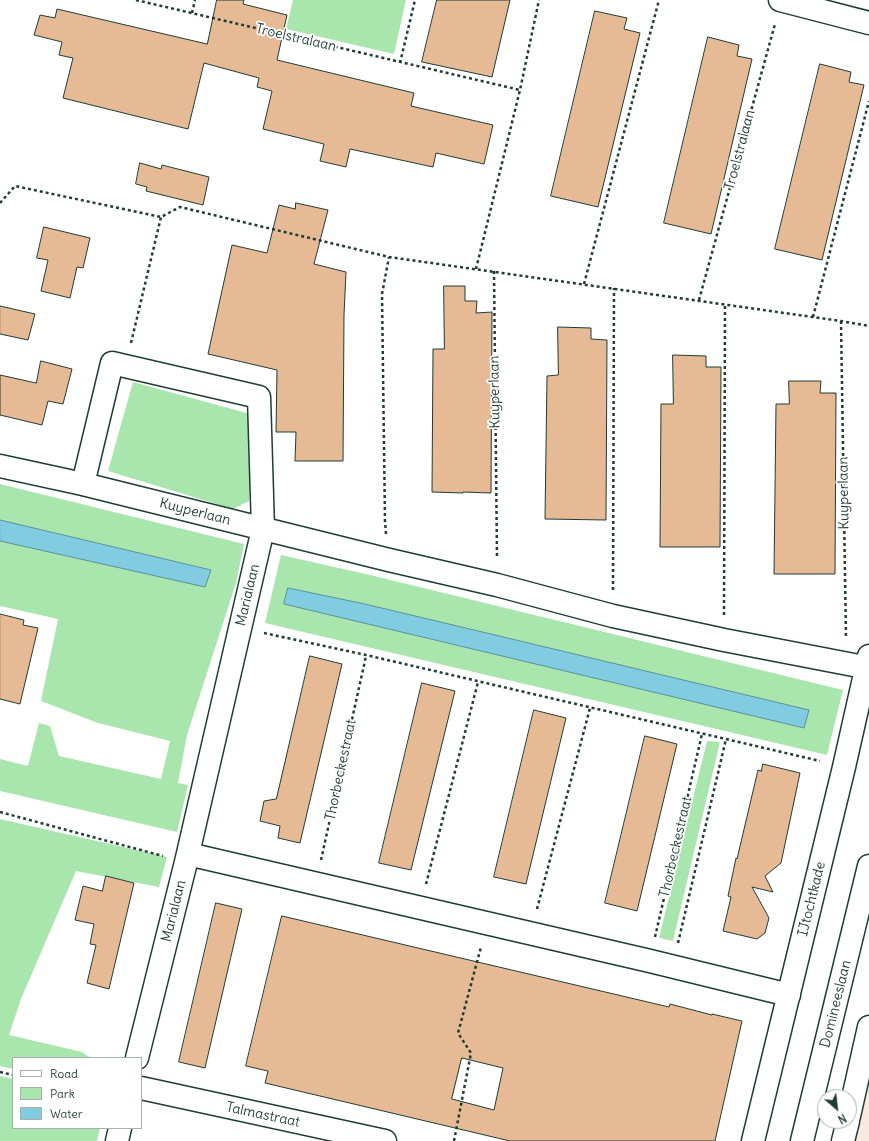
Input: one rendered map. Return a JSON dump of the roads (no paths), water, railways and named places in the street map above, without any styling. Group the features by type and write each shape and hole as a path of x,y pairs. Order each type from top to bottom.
{"street":[{"path":"780,0 869,23"},
{"name":"Marialaan","path":"83,484 112,362 259,397 263,529 187,858 137,1057"},
{"name":"Kuyperlaan","path":"0,466 83,484 389,560 497,585 613,616 724,640 863,664"},
{"name":"IJtochtkade","path":"753,1141 844,767 863,664"},
{"path":"187,858 316,884 488,923 789,995"},
{"name":"Domineeslaan","path":"802,1141 869,866"},
{"path":"855,1089 869,1027"},
{"name":"Talmastraat","path":"142,1088 385,1141"},
{"path":"117,1141 120,1129"},
{"path":"843,1141 846,1129"}],"water":[{"path":"0,520 211,570 205,587 0,541"},
{"path":"288,588 365,604 809,710 804,728 284,604"}]}
